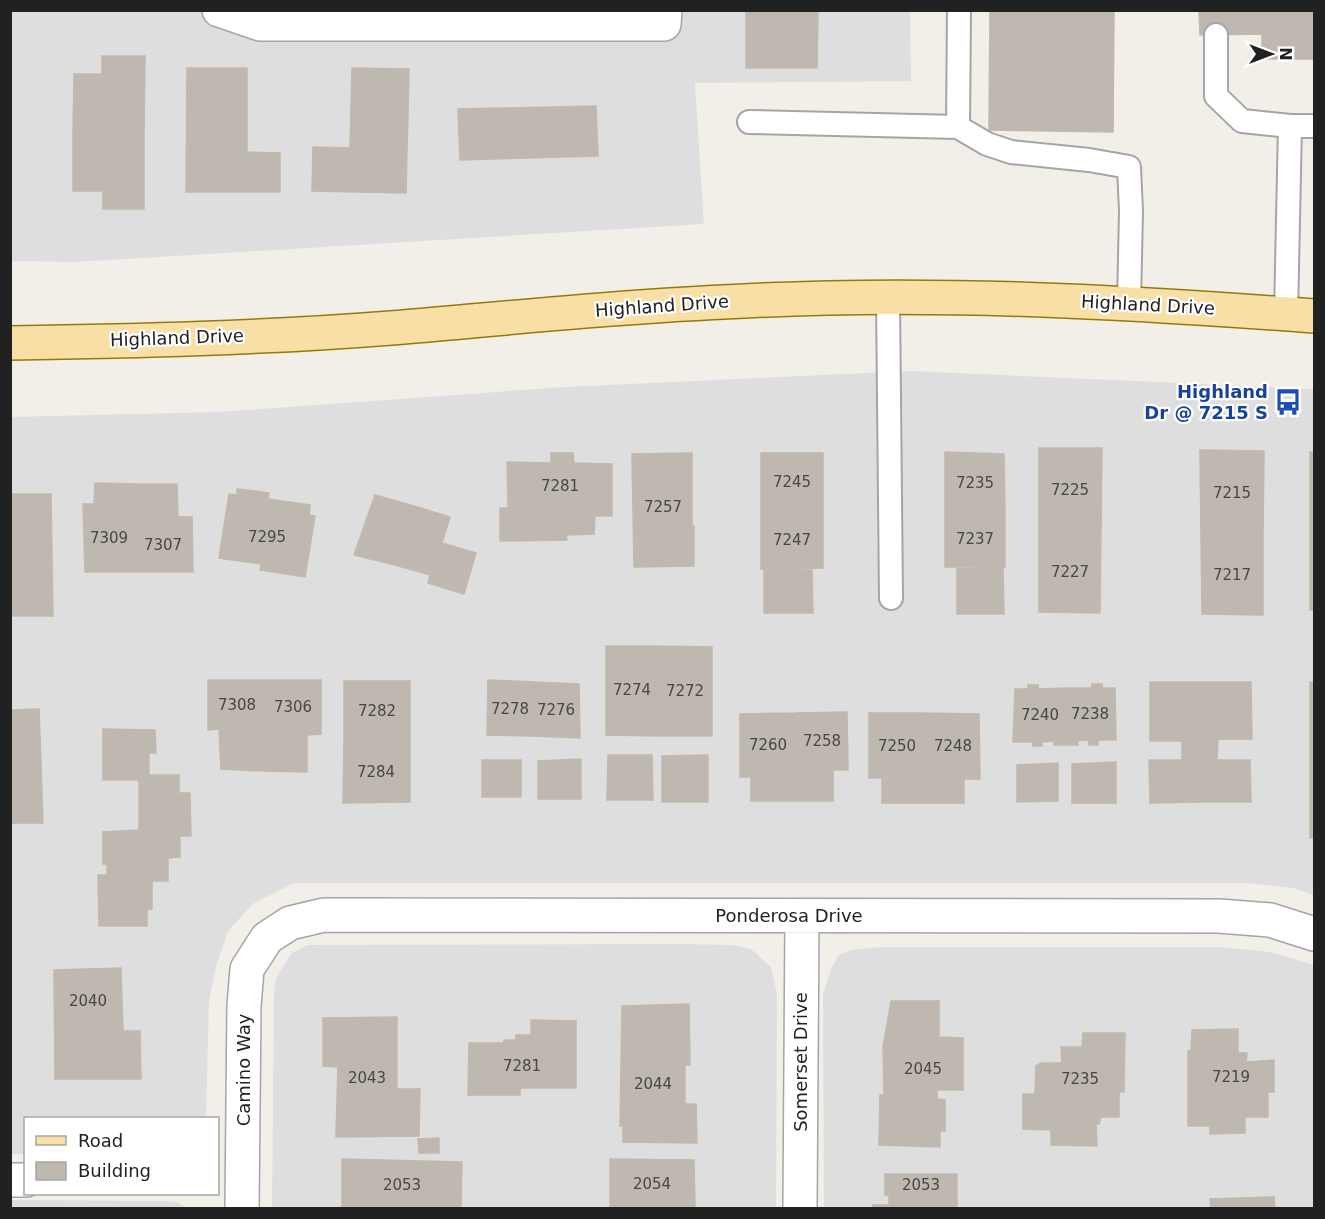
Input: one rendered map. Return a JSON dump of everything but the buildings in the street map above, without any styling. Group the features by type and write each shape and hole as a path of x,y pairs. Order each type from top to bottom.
{"main road":[{"name":"Highland Drive","path":"10,343 151,340 388,328 568,312 747,300 1008,298 1300,315"}],"street":[{"path":"219,10 260,24 665,17"},
{"name":"Ponderosa Drive","path":"267,938 290,923 324,915 1219,916 1270,920 1314,934"},
{"name":"Somerset Drive","path":"800,1209 802,916"},
{"name":"Camino Way","path":"234,1190 247,969 267,938"}],"lane":[{"path":"958,126 959,10"},
{"path":"1216,35 1216,96 1242,121 1314,126"},
{"path":"749,122 958,126 987,144 1011,152 1089,160 1129,167 1131,211 1129,304"},
{"path":"1290,126 1300,315"},
{"path":"888,298 891,404 891,598"}],"shaded area":[{"path":"11,11 910,11 911,81 695,83 704,224 75,262 11,261"},
{"path":"911,371 1314,389 1314,895 1293,888 1248,883 294,883 253,904 228,931 216,966 209,1001 206,1117 24,1117 24,1154 11,1154 10,417 218,412 564,387"},
{"path":"307,945 732,945 751,949 771,967 777,994 776,1208 272,1208 274,994 276,978 291,954"},
{"path":"881,947 1220,947 1270,952 1314,965 1314,1208 824,1208 823,994 831,969 839,955 851,950"},
{"path":"11,1200 159,1201 176,1202 188,1208 11,1208"}],"place":[{"name":"Highland Dr @ 7215 S","path":"1288,402"}]}
